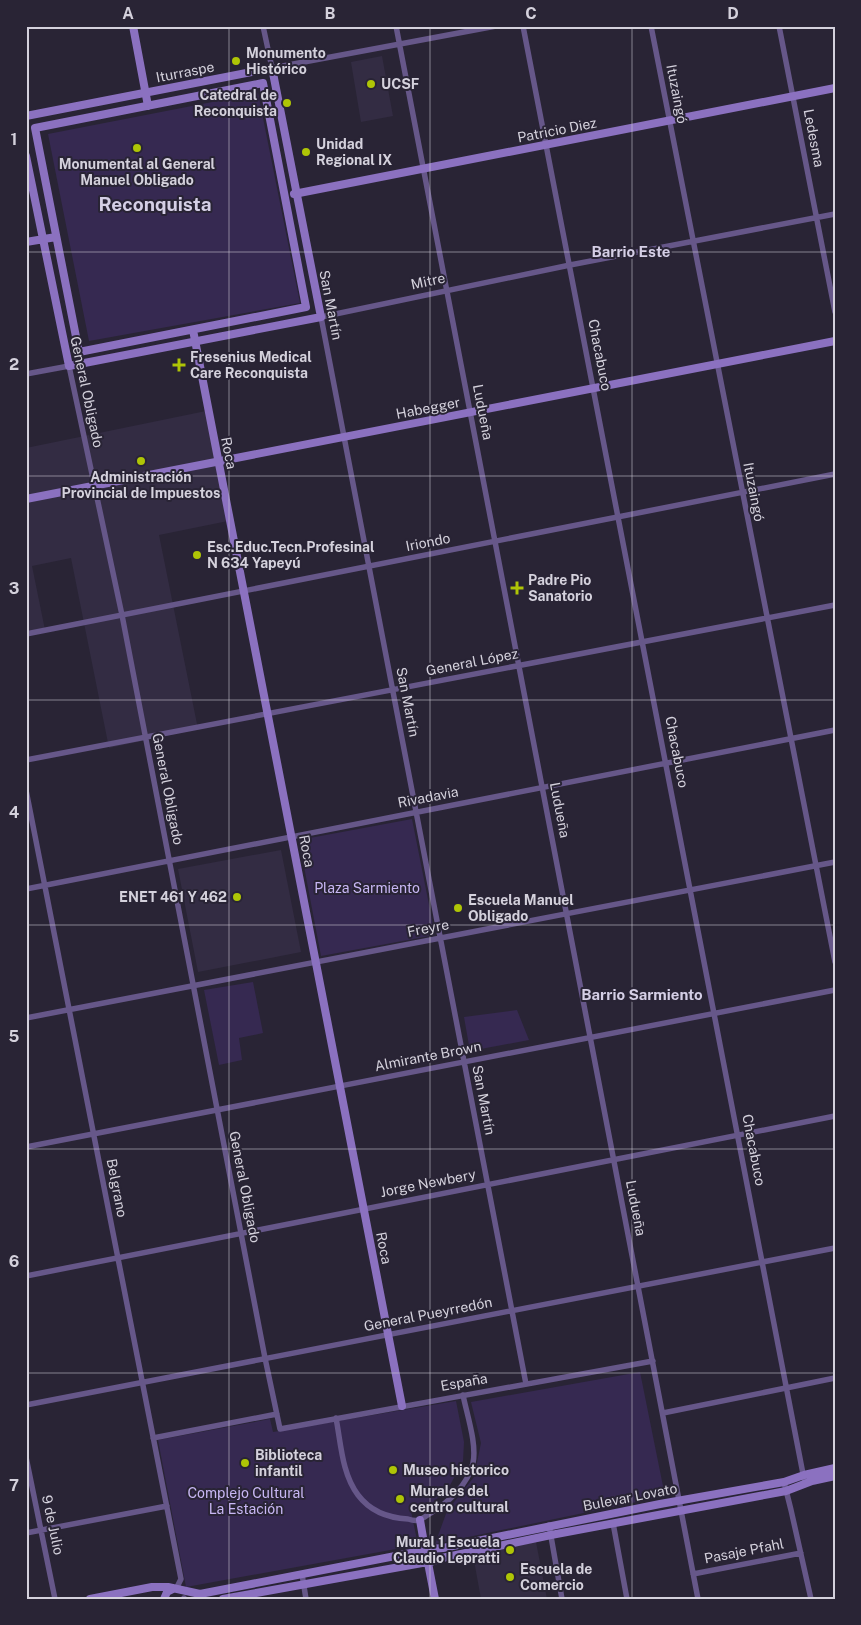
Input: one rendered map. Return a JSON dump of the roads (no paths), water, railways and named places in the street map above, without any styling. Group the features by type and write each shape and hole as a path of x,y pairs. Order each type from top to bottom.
{"main road":[{"path":"133,26 148,106"},
{"name":"Iturraspe","path":"26,116 272,68"},
{"name":"San Martín","path":"272,68 321,316"},
{"name":"Iturraspe","path":"56,236 35,128 263,83"},
{"name":"San Martín","path":"192,330 306,307 263,83"},
{"name":"Patricio Diez","path":"284,196 835,88"},
{"name":"General Obligado","path":"26,156 69,366"},
{"path":"26,242 56,236 79,352 192,330"},
{"name":"Mitre","path":"69,366 321,316"},
{"name":"Roca","path":"192,330 402,1406"},
{"name":"Habegger","path":"26,499 835,341"},
{"name":"Bulevar Lovato","path":"90,1599 144,1588 162,1587 200,1594 443,1548 678,1500 784,1482 835,1468"},
{"name":"Bulevar Lovato","path":"223,1599 427,1562 551,1535 786,1491 805,1483 835,1476"},
{"path":"420,1520 425,1550"},
{"path":"425,1550 433,1554 427,1562"},
{"path":"425,1550 419,1556 427,1562 435,1599"},
{"path":"164,1599 167,1592 176,1590 184,1599"}],"street":[{"name":"San Martín","path":"263,26 272,68"},
{"name":"Ludueña","path":"396,26 698,1599"},
{"name":"Iturraspe","path":"272,68 496,26"},
{"name":"Chacabuco","path":"523,26 805,1483"},
{"name":"Ituzaingó","path":"651,26 835,962"},
{"name":"Ledesma","path":"779,26 835,312"},
{"name":"Mitre","path":"321,316 570,265 835,214"},
{"name":"San Martín","path":"321,316 526,1384"},
{"name":"Mitre","path":"26,374 69,366"},
{"name":"General Obligado","path":"69,366 122,615 280,1429"},
{"name":"Iriondo","path":"26,634 835,474"},
{"name":"General López","path":"26,760 835,605"},
{"name":"Rivadavia","path":"26,889 835,730"},
{"name":"Belgrano","path":"26,790 181,1579 176,1590"},
{"name":"Freyre","path":"26,1018 835,862"},
{"name":"Almirante Brown","path":"26,1147 835,990"},
{"name":"Jorge Newbery","path":"26,1276 835,1116"},
{"name":"General Pueyrredón","path":"26,1405 835,1248"},
{"name":"España","path":"280,1429 653,1361"},
{"path":"663,1413 835,1378"},
{"path":"336,1418 346,1471 357,1495 381,1514 396,1519 420,1520 438,1508 460,1489 473,1465 474,1449 463,1395"},
{"path":"153,1438 277,1414"},
{"name":"9 de Julio","path":"26,1457 55,1599"},
{"path":"784,1482 810,1599"},
{"path":"26,1533 167,1506"},
{"path":"613,1523 626,1599"},
{"path":"549,1525 562,1599"},
{"name":"Pasaje Pfahl","path":"693,1574 801,1553"},
{"path":"302,1574 306,1599"}],"place":[{"name":"Monumento Histórico","path":"236,61"},
{"name":"UCSF","path":"371,84"},
{"name":"Catedral de Reconquista","path":"287,103"},
{"name":"Monumental al General Manuel Obligado","path":"137,148"},
{"name":"Unidad Regional IX","path":"306,152"},
{"name":"Fresenius Medical Care Reconquista","path":"179,365"},
{"name":"Administración Provincial de Impuestos","path":"141,461"},
{"name":"Esc.Educ.Tecn.Profesinal N 634 Yapeyú","path":"197,555"},
{"name":"Padre Pio Sanatorio","path":"517,588"},
{"name":"ENET 461 Y 462","path":"237,897"},
{"name":"Escuela Manuel Obligado","path":"458,908"},
{"name":"Biblioteca infantil","path":"245,1463"},
{"name":"Museo historico","path":"393,1470"},
{"name":"Murales del centro cultural","path":"400,1499"},
{"name":"Mural 1 Escuela Claudio Lepratti","path":"510,1550"},
{"name":"Escuela de Comercio","path":"510,1577"}],"district":[{"name":"Reconquista","path":"155,204"},
{"name":"Barrio Este","path":"631,252"},
{"name":"Barrio Sarmiento","path":"642,995"}],"park label":[{"name":"Plaza Sarmiento","path":"367,888"},
{"name":"Complejo Cultural La Estación","path":"246,1502"}]}
